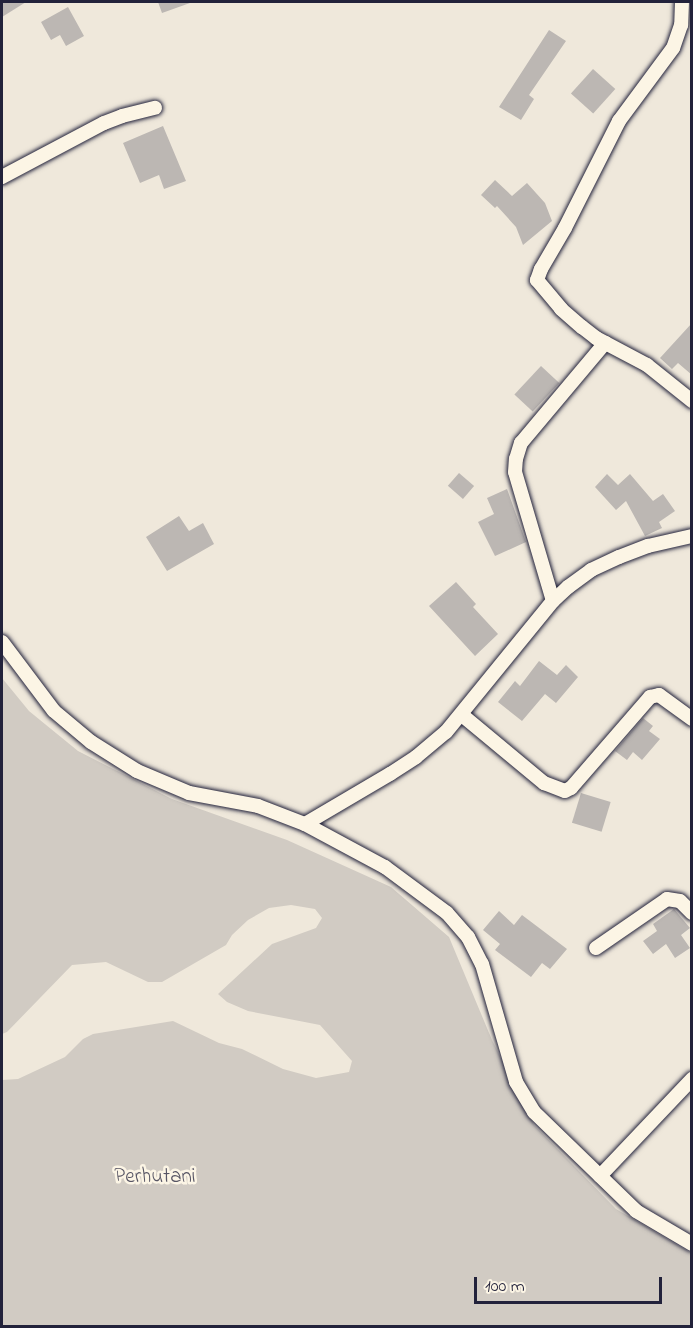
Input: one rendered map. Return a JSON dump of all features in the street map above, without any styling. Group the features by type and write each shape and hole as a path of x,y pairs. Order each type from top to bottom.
{"street":[{"path":"682,2 681,25 673,48 619,121 565,228 538,275 540,285 561,309 605,343 647,365 692,401"},
{"path":"2,177 104,123 130,113 155,108"},
{"path":"553,601 515,472 516,459 521,443 605,343"},
{"path":"305,824 416,757 462,715 553,601 591,570 648,546 692,536"},
{"path":"2,642 54,711 91,742 136,771 189,793 258,806 305,824 385,867 422,892 468,937 482,964 511,1066 524,1097 534,1112 636,1211 692,1244"},
{"path":"462,715 544,783 565,791 571,788 655,694 692,719"},
{"path":"596,948 667,899 680,901 692,914"},
{"path":"600,1176 692,1079"}],"green space":[{"name":"Perhutani","path":"2,678 29,711 78,751 172,799 287,840 391,887 449,937 492,1040 534,1125 616,1209 691,1253 691,1326 2,1326 2,1080 18,1079 65,1057 83,1039 93,1034 173,1021 219,1043 242,1049 283,1069 316,1078 349,1072 352,1061 320,1025 248,1011 227,1002 218,994 272,944 316,928 322,918 315,909 291,905 269,908 248,920 232,935 226,945 162,982 148,982 106,962 72,965 7,1032 2,1034"}],"building":[{"path":"2,2 26,2 2,17"},
{"path":"158,2 189,2 190,3 162,13"},
{"path":"68,7 84,36 66,46 60,35 51,40 41,22"},
{"path":"549,30 566,41 529,95 534,99 521,120 499,107"},
{"path":"593,69 615,89 593,114 571,94"},
{"path":"163,126 186,181 164,189 159,175 140,183 123,143"},
{"path":"495,180 512,196 527,183 545,203 552,221 523,245 516,227 497,206 495,208 481,195"},
{"path":"692,323 692,375 678,363 672,369 660,358"},
{"path":"541,366 559,383 533,412 514,395"},
{"path":"459,473 474,486 463,499 448,486"},
{"path":"607,474 618,485 630,474 653,501 663,494 675,511 659,522 662,528 645,536 626,501 616,510 595,487"},
{"path":"507,489 526,542 495,556 478,522 494,514 487,498"},
{"path":"179,516 189,531 203,523 214,544 167,571 146,537"},
{"path":"456,582 476,604 473,607 498,634 475,656 429,606"},
{"path":"539,661 557,675 566,665 578,677 556,703 545,694 522,721 498,702 515,681 520,686"},
{"path":"643,718 653,726 649,731 660,739 642,760 633,752 627,760 615,751"},
{"path":"581,793 611,802 602,832 572,823"},
{"path":"674,909 690,928 681,935 690,948 675,958 666,944 653,954 643,941 657,931 653,924"},
{"path":"499,911 514,925 522,915 567,949 550,969 542,963 531,977 495,950 500,944 483,930"}]}
